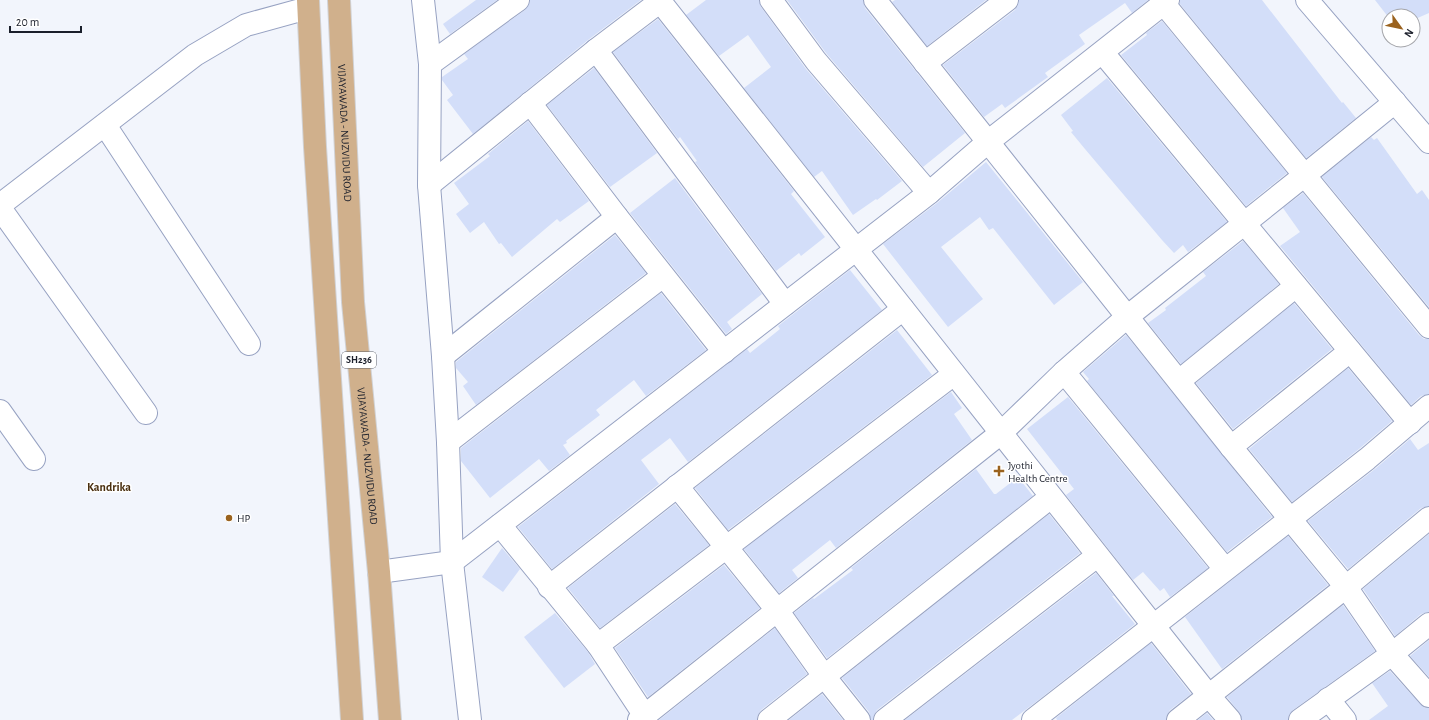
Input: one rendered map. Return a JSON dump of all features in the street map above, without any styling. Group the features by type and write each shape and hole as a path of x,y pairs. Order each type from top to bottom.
{"main road":[{"name":"VIJAYAWADA - NUZVIDU ROAD","path":"342,1 353,302 387,571 390,720"},
{"name":"SH236","path":"308,4 315,147 352,720"}],"street":[{"path":"423,0 430,64 429,185 443,356 448,442 443,563 470,720"},
{"path":"430,64 518,0"},
{"path":"429,185 660,0 1097,556 1230,720"},
{"path":"771,0 816,61 929,193"},
{"path":"925,63 1007,0"},
{"path":"1307,0 1429,142"},
{"path":"882,2 925,63 989,141 1231,447 1346,587 1392,654 1429,696"},
{"path":"387,571 443,563 500,526 929,193 989,141 1166,2 1305,176 1429,327"},
{"path":"146,413 0,206 195,55 246,25 308,4"},
{"path":"596,50 785,304"},
{"path":"1103,52 1410,423"},
{"path":"500,526 598,645 642,718 1001,433 1064,372 1128,317 1395,102"},
{"path":"530,103 617,217 724,352"},
{"path":"105,125 249,344"},
{"path":"443,356 617,217"},
{"path":"448,442 663,276"},
{"path":"1179,381 1296,286"},
{"path":"549,587 903,309"},
{"path":"1231,447 1350,351"},
{"path":"1064,372 1225,570"},
{"path":"598,645 954,374"},
{"path":"1032,720 1366,459 1429,406"},
{"path":"0,411 34,459"},
{"path":"678,486 777,610 824,676 859,720"},
{"path":"769,720 1051,497"},
{"path":"1178,720 1346,587 1429,518"},
{"path":"885,720 1097,556"},
{"path":"1300,720 1392,654 1429,624"},
{"path":"1328,699 1345,720"}],"building":[{"path":"476,0 497,0 450,34 443,24"},
{"path":"530,0 641,0 588,40 473,134 447,100 453,95 442,80 442,77 468,59 464,54 525,10 529,5"},
{"path":"706,0 759,0 761,7 806,69 902,181 877,200 876,199 853,215 822,171 814,177 744,88 771,67 748,35 719,56 686,15"},
{"path":"787,0 863,0 865,8 965,133 923,167 826,53"},
{"path":"895,0 986,0 927,46 892,2"},
{"path":"1019,0 1148,0 1132,13 1125,3 1079,35 1085,44 1045,73 1048,77 1005,108 1002,104 984,117 943,65 1015,10"},
{"path":"1180,0 1262,0 1342,103 1343,102 1356,118 1306,158 1180,4"},
{"path":"1375,0 1429,0 1429,13 1421,16 1421,8 1381,8"},
{"path":"658,19 794,191 791,194 825,237 801,256 799,253 776,271 695,162 697,161 680,137 678,139 613,52"},
{"path":"1162,21 1287,173 1246,206 1121,55 1147,35 1146,33"},
{"path":"594,68 657,153 610,187 547,105"},
{"path":"1107,78 1227,222 1188,252 1183,245 1174,253 1071,132 1073,131 1061,115"},
{"path":"528,121 589,201 560,222 557,219 512,257 501,243 499,244 484,222 470,233 456,214 469,204 454,183 490,156 488,154"},
{"path":"1371,137 1374,140 1377,138 1417,194 1422,190 1429,200 1429,307 1322,177"},
{"path":"986,162 1083,282 1054,305 993,228 989,230 980,217 941,247 983,299 948,327 883,244 937,203"},
{"path":"675,178 762,294 727,322 732,329 726,334 630,213"},
{"path":"1303,193 1419,335 1424,339 1429,339 1429,394 1421,396 1411,405 1280,246 1300,232 1283,208"},
{"path":"615,235 646,273 476,405 463,386 468,382 456,368 456,362"},
{"path":"1243,241 1279,284 1181,364 1148,323 1166,310 1165,308 1206,276 1203,272"},
{"path":"850,270 882,310 688,462 670,438 641,460 659,484 552,569 518,527 747,349 750,353 780,329 778,326"},
{"path":"661,293 706,350 646,396 634,380 596,410 600,415 566,441 567,443 563,445 570,455 549,471 539,459 490,498 461,461 461,448"},
{"path":"1294,303 1332,349 1233,429 1196,383"},
{"path":"897,330 932,375 728,530 695,488"},
{"path":"1126,335 1272,517 1227,552 1087,381 1089,379 1083,372"},
{"path":"1348,368 1392,421 1292,502 1249,449"},
{"path":"951,392 962,408 954,414 972,440 836,548 830,540 792,570 798,578 779,593 744,549"},
{"path":"1068,397 1208,568 1170,597 1164,588 1160,591 1143,572 1133,580 1066,495 1074,489 1027,429"},
{"path":"1410,439 1418,450 1429,443 1429,506 1421,508 1348,569 1308,521 1375,469"},
{"path":"976,469 994,494 1018,477 1033,496 827,658 794,613 853,570 851,568"},
{"path":"675,504 709,545 600,628 568,588"},
{"path":"1049,514 1080,553 877,710 873,720 871,720 869,712 842,678"},
{"path":"1429,534 1429,612 1421,614 1395,636 1363,589"},
{"path":"1288,536 1328,585 1222,669 1185,617"},
{"path":"502,548 520,569 503,592 482,577"},
{"path":"724,565 760,608 648,697 615,648"},
{"path":"1096,573 1114,596 1112,596 1135,624 1041,698 1012,720 905,720"},
{"path":"1343,605 1375,651 1293,710 1289,715 1288,720 1242,720 1239,712 1227,697"},
{"path":"555,613 588,652 595,664 564,688 524,637"},
{"path":"775,628 807,674 761,710 757,720 659,720"},
{"path":"1429,640 1429,677 1410,656"},
{"path":"1151,643 1191,694 1170,710 1166,720 1057,720 1056,718"},
{"path":"1390,671 1420,704 1425,708 1429,708 1429,720 1369,720 1388,706 1372,683"},
{"path":"822,694 843,720 789,720"},
{"path":"1207,713 1213,720 1198,720"}],"place":[{"name":"Jyothi Health Centre","path":"999,471"},
{"name":"HP","path":"229,518"}],"district":[{"name":"Kandrika","path":"109,487"}]}
